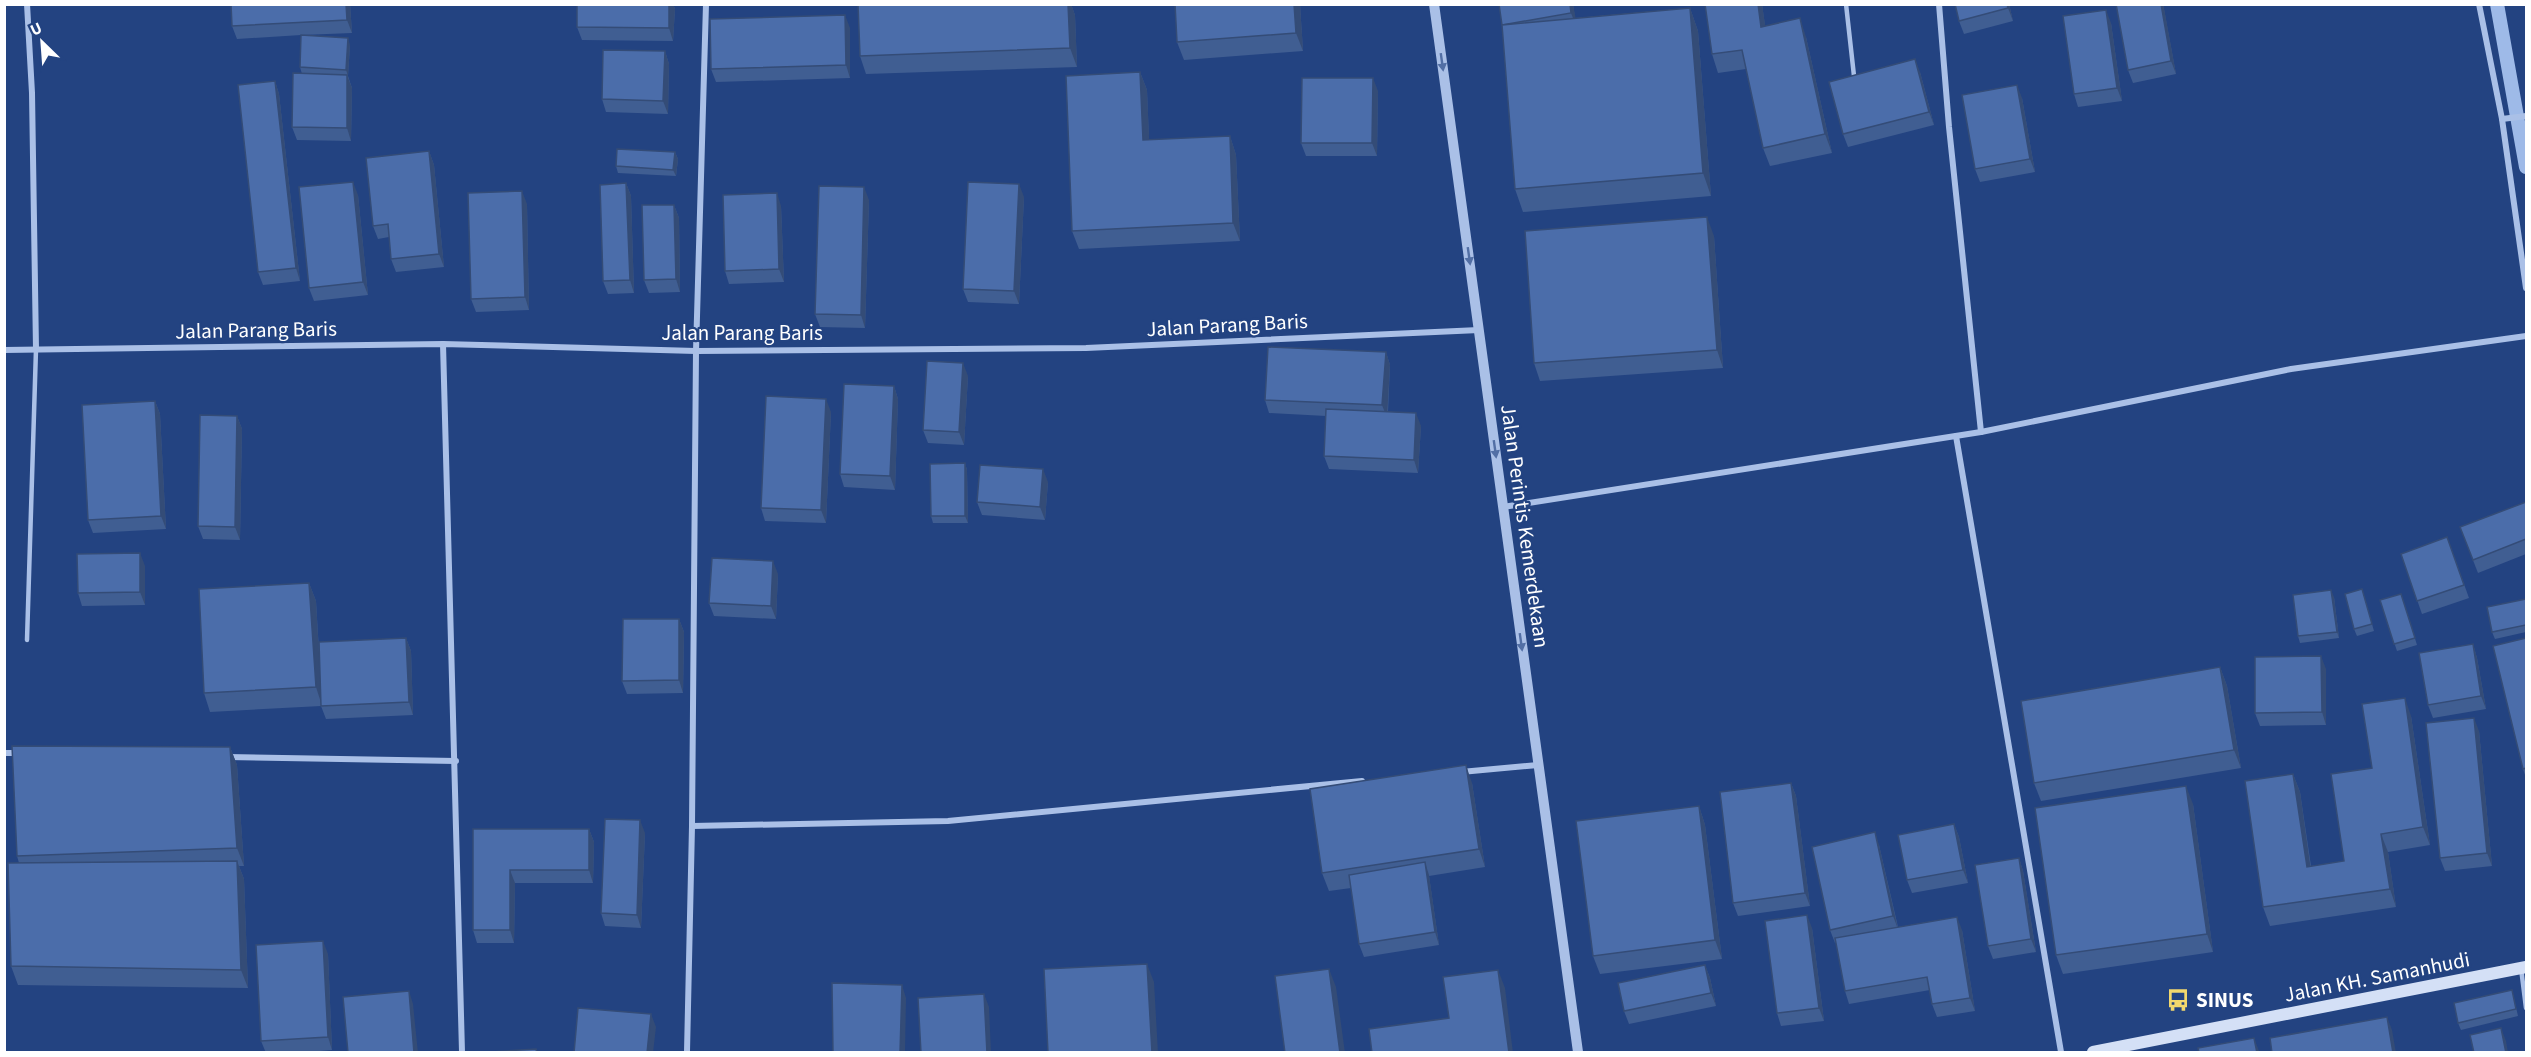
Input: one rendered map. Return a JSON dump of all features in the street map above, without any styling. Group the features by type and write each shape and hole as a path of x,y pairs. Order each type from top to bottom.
{"main road":[{"name":"Jalan KH. Samanhudi","path":"2093,1053 2524,968"}],"street":[{"path":"27,4 36,349"},
{"path":"687,1053 692,826 696,351 706,4"},
{"name":"Jalan Perintis Kemerdekaan","path":"1434,4 1578,1053"},
{"path":"1939,4 1949,127 1981,432"},
{"path":"2479,4 2502,119 2526,288"},
{"path":"2502,119 2526,116"},
{"name":"Jalan Parang Baris","path":"4,350 443,344 696,351 1086,348 1479,330"},
{"path":"1503,507 1981,432 2291,369 2526,336"},
{"path":"443,344 456,761 462,1053"},
{"path":"1956,436 2061,1053"},
{"path":"4,753 26,753"},
{"path":"220,757 456,761"},
{"path":"1455,773 1538,765"},
{"path":"692,826 948,821 1372,780"}],"lane":[{"path":"1846,4 1854,76"},
{"path":"27,640 36,349"},
{"path":"2524,968 2526,1008"}],"building":[{"path":"231,4 346,4 347,20 232,26"},
{"path":"577,4 669,4 669,28 577,27"},
{"path":"858,4 1068,4 1070,48 860,56"},
{"path":"1175,4 1294,4 1296,33 1177,42"},
{"path":"1499,4 1570,4 1571,13 1502,25"},
{"path":"1705,4 1758,4 1761,27 1800,18 1825,134 1763,148 1742,50 1712,54"},
{"path":"1955,4 2007,4 2008,8 1959,21"},
{"path":"2116,4 2161,4 2171,61 2128,70"},
{"path":"1690,8 1703,173 1515,189 1502,25"},
{"path":"2106,10 2117,88 2074,94 2063,16"},
{"path":"845,15 846,65 711,69 710,19"},
{"path":"301,35 348,38 346,70 300,67"},
{"path":"603,50 665,51 663,101 602,99"},
{"path":"1915,59 1929,112 1843,134 1829,82"},
{"path":"1140,72 1143,140 1230,136 1233,223 1072,231 1066,76"},
{"path":"293,73 347,75 347,128 292,127"},
{"path":"1302,78 1373,78 1372,143 1301,143"},
{"path":"275,81 296,268 258,272 238,85"},
{"path":"2017,85 2030,159 1975,169 1962,95"},
{"path":"617,149 675,152 673,170 616,166"},
{"path":"429,151 439,254 391,259 388,224 373,226 366,158"},
{"path":"353,182 363,282 309,288 299,187"},
{"path":"968,182 1019,184 1014,291 963,289"},
{"path":"626,183 630,280 603,281 600,185"},
{"path":"819,186 864,187 861,315 815,314"},
{"path":"522,191 525,297 471,299 468,193"},
{"path":"777,193 779,269 725,271 723,195"},
{"path":"642,205 674,205 676,279 644,280"},
{"path":"1707,217 1717,350 1534,363 1525,231"},
{"path":"1268,347 1386,352 1382,405 1265,400"},
{"path":"927,361 963,363 959,432 923,430"},
{"path":"844,384 894,386 890,476 840,474"},
{"path":"766,396 826,399 821,510 761,508"},
{"path":"155,401 161,516 88,520 82,405"},
{"path":"1326,409 1416,413 1414,460 1324,456"},
{"path":"200,415 237,416 235,527 198,526"},
{"path":"965,463 965,516 931,516 930,464"},
{"path":"980,465 1043,469 1040,507 977,502"},
{"path":"2526,502 2526,539 2473,560 2460,527"},
{"path":"2447,537 2464,585 2417,601 2401,554"},
{"path":"140,553 140,592 78,593 77,554"},
{"path":"712,558 773,561 771,606 709,603"},
{"path":"309,583 316,687 204,693 199,589"},
{"path":"2362,589 2372,624 2354,629 2345,594"},
{"path":"2331,590 2337,632 2298,636 2293,595"},
{"path":"2401,594 2415,638 2394,644 2380,600"},
{"path":"2526,599 2526,625 2492,632 2487,607"},
{"path":"623,619 679,619 679,680 622,681"},
{"path":"406,638 409,702 321,706 319,642"},
{"path":"2526,638 2526,768 2523,769 2493,646"},
{"path":"2473,644 2481,696 2428,705 2419,653"},
{"path":"2321,656 2322,712 2255,713 2255,657"},
{"path":"2220,667 2234,750 2034,783 2021,701"},
{"path":"2405,698 2423,827 2381,834 2390,889 2263,907 2245,781 2293,774 2307,867 2344,861 2331,774 2372,768 2362,704"},
{"path":"2474,718 2487,853 2440,858 2426,723"},
{"path":"12,746 230,747 237,848 17,856"},
{"path":"1466,765 1479,849 1322,873 1310,789"},
{"path":"1791,783 1805,893 1733,903 1720,792"},
{"path":"2186,786 2207,934 2056,955 2035,808"},
{"path":"1699,806 1715,940 1593,956 1576,821"},
{"path":"605,819 640,820 637,915 601,913"},
{"path":"1954,824 1963,870 1907,880 1898,835"},
{"path":"473,829 589,829 589,870 510,870 510,930 473,930"},
{"path":"1875,832 1893,916 1830,930 1812,847"},
{"path":"2019,858 2031,939 1988,946 1975,865"},
{"path":"237,861 241,970 11,966 8,863"},
{"path":"1425,862 1435,932 1359,944 1349,875"},
{"path":"1807,915 1819,1008 1777,1013 1765,921"},
{"path":"1957,917 1970,998 1932,1004 1927,977 1845,991 1835,938"},
{"path":"323,941 328,1037 261,1041 256,945"},
{"path":"1147,964 1152,1053 1048,1053 1044,969"},
{"path":"1705,965 1711,993 1624,1011 1618,983"},
{"path":"1329,969 1340,1053 1285,1053 1275,976"},
{"path":"1498,970 1509,1053 1372,1053 1369,1029 1449,1018 1443,977"},
{"path":"832,983 902,985 900,1053 833,1053"},
{"path":"2512,990 2516,1009 2458,1023 2454,1003"},
{"path":"409,991 414,1053 348,1053 343,997"},
{"path":"984,994 987,1053 921,1053 918,998"},
{"path":"578,1008 651,1014 647,1053 574,1053"},
{"path":"2387,1017 2393,1053 2272,1053 2270,1038"},
{"path":"2501,1028 2506,1053 2474,1053 2470,1035"},
{"path":"2254,1038 2257,1053 2199,1053 2198,1048"},
{"path":"536,1049 537,1053 475,1053"}],"waterway":[{"path":"2497,4 2526,167"}],"place":[{"name":"SINUS","path":"2178,1000"}]}
